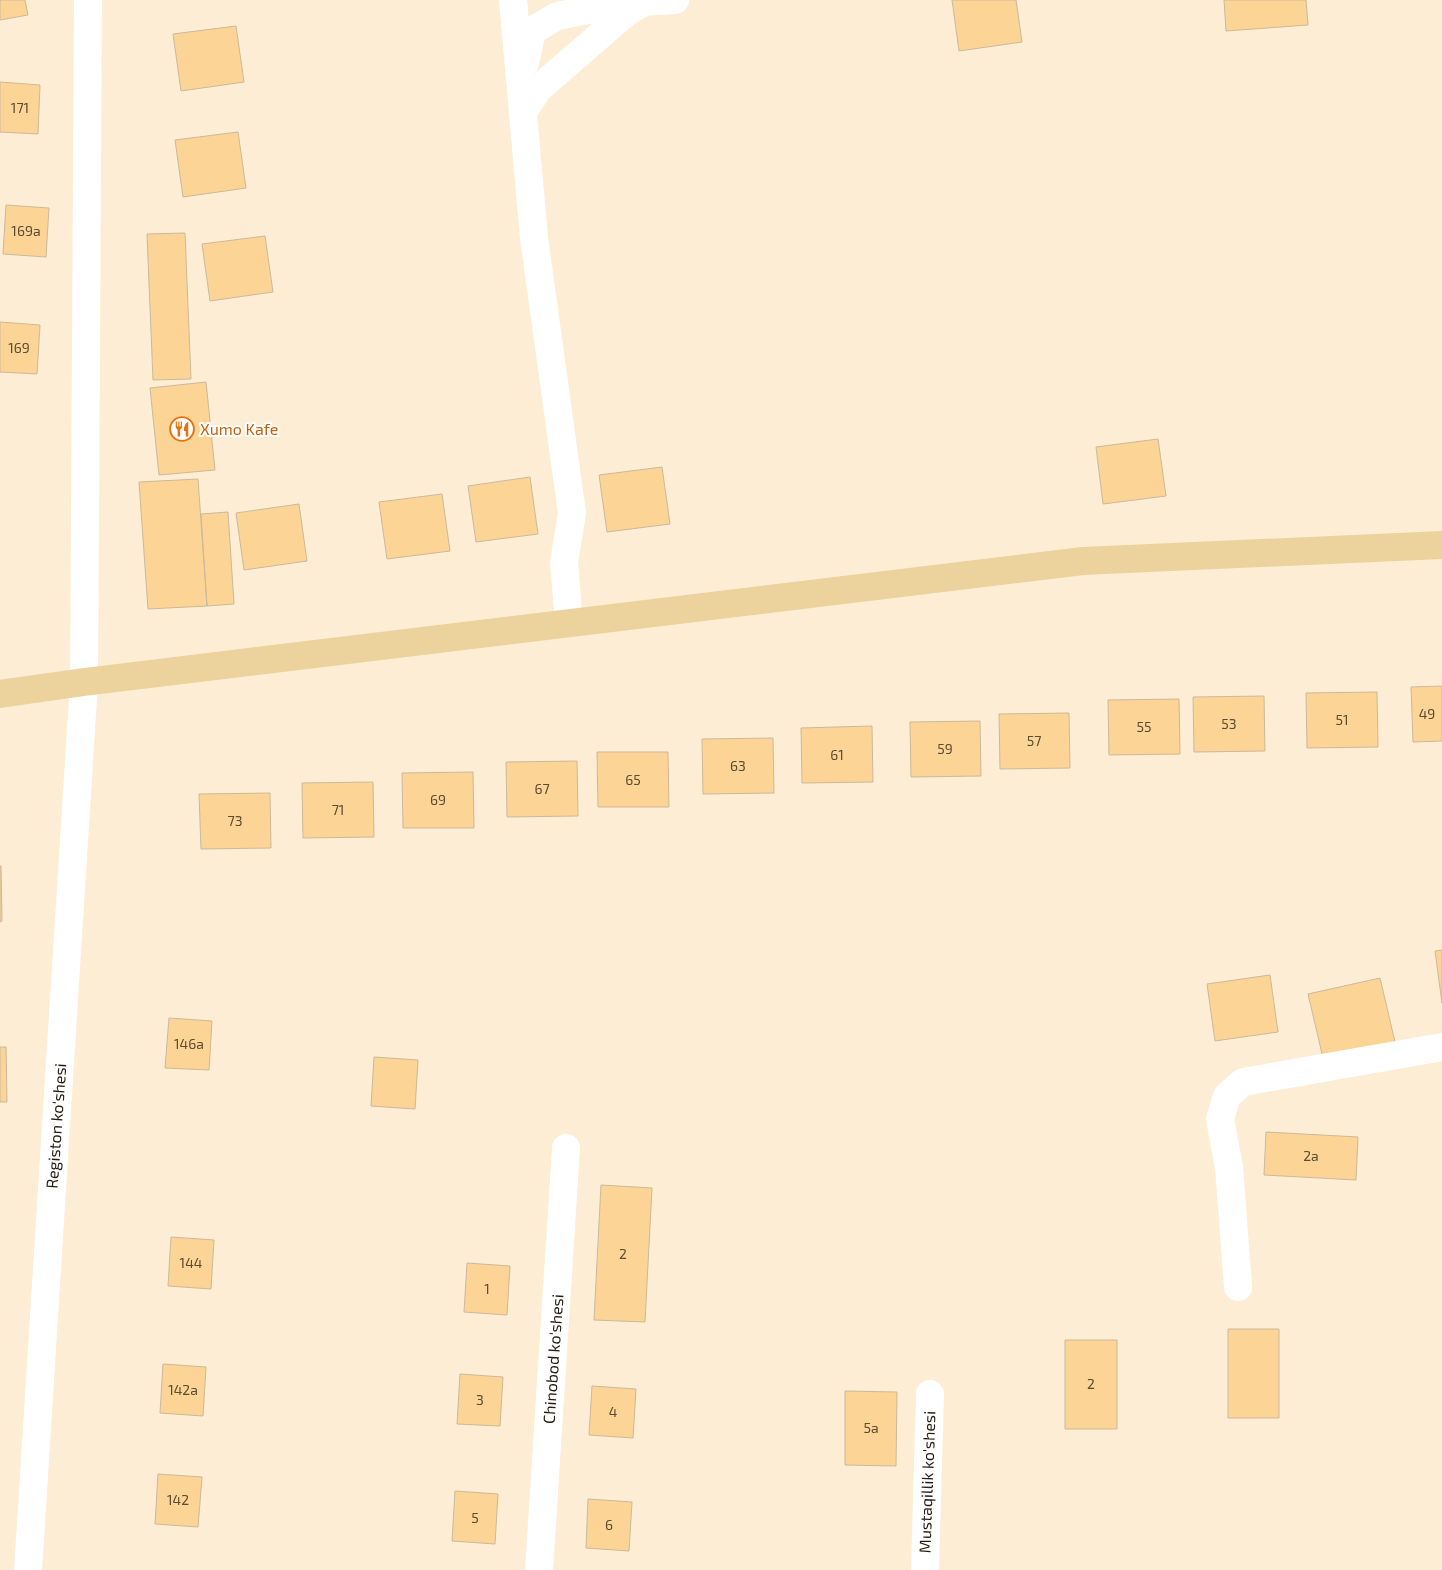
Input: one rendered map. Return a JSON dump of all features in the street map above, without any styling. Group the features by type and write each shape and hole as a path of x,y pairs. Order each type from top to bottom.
{"main road":[{"path":"0,694 84,682 1083,561 1442,545"}],"street":[{"name":"Registon ko'shesi","path":"28,1570 84,682 88,0"},
{"path":"513,0 534,238 572,513 564,562 569,623"},
{"path":"523,112 524,70 532,31 557,16 624,4 675,0"},
{"path":"523,112 538,88 626,12 644,2"},
{"path":"1238,1287 1229,1167 1220,1118 1227,1096 1243,1082 1442,1047"},
{"name":"Chinobod ko'shesi","path":"539,1570 566,1148"},
{"name":"Mustaqillik ko'shesi","path":"925,1570 930,1394"}],"building":[{"path":"0,0 25,0 28,15 0,20"},
{"path":"952,0 1016,0 1022,42 959,51"},
{"path":"1224,0 1306,0 1308,25 1226,31"},
{"path":"236,26 244,82 181,91 173,34"},
{"path":"0,82 40,85 38,134 0,132"},
{"path":"238,132 246,188 183,197 175,140"},
{"path":"6,205 49,208 46,257 3,254"},
{"path":"185,233 191,379 153,380 147,234"},
{"path":"265,236 273,292 210,301 202,244"},
{"path":"0,322 40,325 37,374 0,372"},
{"name":"Xumo Kafe","path":"206,382 215,470 159,475 150,388"},
{"path":"1158,439 1166,496 1103,504 1096,447"},
{"path":"662,467 670,524 607,532 599,475"},
{"path":"530,477 538,534 476,542 468,486"},
{"path":"198,479 207,606 148,609 139,482"},
{"path":"442,494 450,551 387,559 379,502"},
{"path":"299,504 307,561 244,570 236,513"},
{"path":"228,512 234,604 207,606 201,514"},
{"path":"1442,686 1442,741 1413,742 1411,687"},
{"path":"1377,692 1378,747 1307,748 1306,693"},
{"path":"1264,696 1265,751 1194,752 1193,697"},
{"path":"1179,699 1180,754 1109,755 1108,700"},
{"path":"1069,713 1070,768 1000,769 999,714"},
{"path":"980,721 981,776 911,777 910,722"},
{"path":"872,726 873,782 802,783 801,728"},
{"path":"773,738 774,793 703,794 702,739"},
{"path":"597,752 668,752 669,807 598,807"},
{"path":"577,761 578,816 507,817 506,762"},
{"path":"473,772 474,828 403,828 402,773"},
{"path":"373,782 374,837 303,838 302,783"},
{"path":"270,793 271,848 201,849 199,794"},
{"path":"0,866 2,921 0,922"},
{"path":"1442,950 1442,1003 1435,951"},
{"path":"1270,975 1278,1032 1215,1041 1207,984"},
{"path":"1380,978 1395,1042 1323,1058 1308,994"},
{"path":"169,1018 212,1021 209,1070 165,1068"},
{"path":"0,1047 6,1047 7,1102 0,1102"},
{"path":"374,1057 418,1060 415,1109 371,1106"},
{"path":"1266,1132 1358,1137 1356,1180 1264,1175"},
{"path":"601,1185 652,1188 645,1322 594,1320"},
{"path":"171,1237 214,1240 211,1289 168,1286"},
{"path":"467,1263 510,1266 507,1315 464,1312"},
{"path":"1228,1329 1279,1329 1279,1418 1228,1418"},
{"path":"1065,1340 1117,1340 1117,1429 1065,1429"},
{"path":"163,1364 206,1367 203,1416 160,1413"},
{"path":"460,1374 503,1377 500,1426 457,1424"},
{"path":"592,1386 636,1389 633,1438 589,1435"},
{"path":"845,1391 897,1392 896,1466 845,1465"},
{"path":"158,1474 202,1477 198,1527 155,1524"},
{"path":"455,1491 498,1494 495,1544 452,1541"},
{"path":"588,1499 632,1502 629,1551 586,1548"}],"place":[{"name":"Xumo Kafe","path":"182,429"}]}
